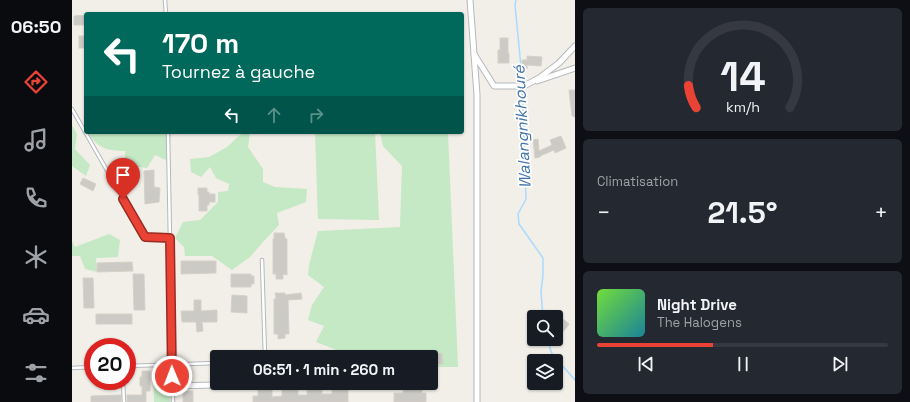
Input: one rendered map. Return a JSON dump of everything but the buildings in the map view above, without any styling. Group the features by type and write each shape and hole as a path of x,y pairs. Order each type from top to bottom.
{"street":[{"path":"470,0 476,95 476,402"},
{"path":"575,46 559,63 526,85 575,68"},
{"path":"474,54 494,86 520,86"},
{"path":"173,386 210,385"}],"lane":[{"path":"165,0 166,12"},
{"path":"72,108 84,129"},
{"path":"87,134 145,237 170,238"},
{"path":"168,134 173,402"},
{"path":"262,260 265,350"},
{"path":"136,366 210,363"},
{"path":"72,368 84,367"},
{"path":"123,390 124,402"}],"green space":[{"path":"72,125 77,134 75,149 90,165 86,176 72,166"},
{"path":"89,134 171,135 166,160 155,155 147,168 125,165 125,151 103,148"},
{"path":"250,134 248,147 263,169 263,182 275,187 307,189 306,202 277,213 279,225 250,257 232,270 212,256 185,256 184,247 175,238 183,222 200,220 218,202 218,192 228,191 229,184 216,178 210,167 201,177 191,172 190,159 209,157 227,147 240,135"},
{"path":"315,134 375,134 379,220 318,219"},
{"path":"380,134 448,134 458,367 438,367 438,350 337,350 316,342 324,326 308,320 312,305 324,287 308,275 309,265 318,231 400,227 402,166 383,146"},
{"path":"109,234 120,240 118,257 96,258 97,272 85,269 80,256 72,256 72,241 75,247"},
{"path":"169,366 170,402 154,402 153,367"}],"waterway":[{"name":"Walangnikhouré","path":"516,0 515,5 522,77 526,199 518,214 519,224 543,258 541,292 542,310"},
{"name":"Walangnikhouré","path":"549,346 552,354 575,380"}],"route":[{"path":"123,199 145,237 170,238 172,376"}]}
